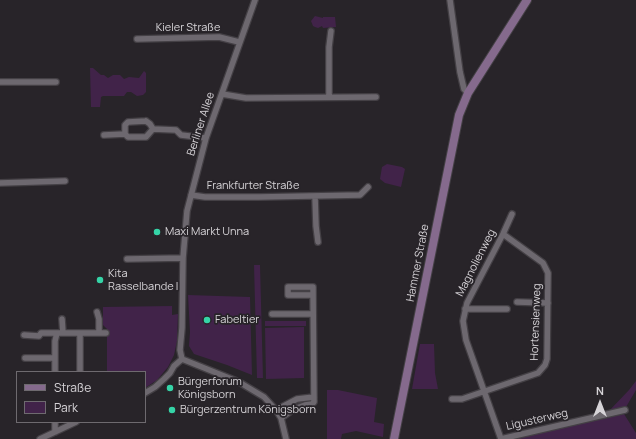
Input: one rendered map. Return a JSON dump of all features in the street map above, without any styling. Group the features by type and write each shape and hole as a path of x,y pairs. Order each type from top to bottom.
{"main road":[{"name":"Hammer Straße","path":"394,439 459,115 468,93 527,0"}],"street":[{"name":"Berliner Allee","path":"182,359 180,350 182,328 182,258 191,194 206,138 255,0"},
{"path":"450,0 461,78 464,89 468,93"},
{"path":"329,97 329,47 331,31"},
{"name":"Kieler Straße","path":"137,38 219,37 239,42"},
{"path":"0,82 56,82"},
{"path":"222,94 246,98 376,97"},
{"path":"125,134 125,125 128,122 146,121 153,129"},
{"path":"153,129 176,130 181,135 206,138"},
{"path":"104,135 125,134 128,137 146,137 153,129"},
{"path":"0,183 65,181"},
{"name":"Frankfurter Straße","path":"191,194 220,197 360,195 368,187"},
{"path":"316,196 316,226 318,242"},
{"name":"Magnolienweg","path":"501,439 464,330 463,322 465,308 474,286 503,234 512,214"},
{"name":"Hortensienweg","path":"485,391 538,373 546,365 547,359 548,279 546,267 543,263 503,234"},
{"path":"127,259 182,258"},
{"path":"281,418 294,409 313,404 313,295"},
{"path":"517,302 548,303"},
{"path":"465,308 507,309"},
{"path":"97,312 99,319 99,333"},
{"path":"272,314 313,314"},
{"path":"55,371 55,341 60,333 62,319"},
{"path":"24,335 38,336 41,333 106,333"},
{"path":"80,333 80,371"},
{"path":"25,358 55,358"},
{"path":"146,392 164,379 174,366 182,359 239,382 264,397 281,418 286,439"},
{"path":"452,399 462,399 485,391"},
{"path":"276,410 297,399 314,397"},
{"name":"Ligusterweg","path":"501,439 625,410"},
{"path":"55,423 55,432"},
{"path":"40,439 49,437 55,432 74,423"}],"green space":[{"path":"315,16 323,18 335,17 336,27 323,28 322,26 318,28 313,26 311,21"},
{"path":"90,68 93,68 101,75 108,78 113,75 120,75 124,79 129,77 139,78 144,71 146,73 146,92 143,95 137,96 131,92 127,92 124,96 103,96 101,97 100,107 91,107"},
{"path":"387,164 405,169 401,187 385,183 380,179 382,167"},
{"path":"254,265 260,265 263,378 257,378"},
{"path":"188,295 250,297 252,375 194,354 189,346 190,332"},
{"path":"172,306 172,315 178,314 177,341 174,355 168,367 157,380 146,387 146,371 107,371 107,329 103,325 103,307"},
{"path":"265,321 306,321 306,326 265,326"},
{"path":"304,327 304,378 266,379 265,328"},
{"path":"420,344 434,344 435,373 438,389 412,389"},
{"path":"636,381 636,390 626,407 608,412 629,390"},
{"path":"327,390 338,390 377,398 374,422 384,424 383,437 356,431 342,434 341,439 327,439"},
{"path":"624,414 636,433 636,439 510,439"}],"place":[{"name":"Maxi Markt Unna","path":"157,232"},
{"name":"Kita Rasselbande I","path":"100,280"},
{"name":"Fabeltier","path":"207,320"},
{"name":"Bürgerforum Königsborn","path":"170,388"},
{"name":"Bürgerzentrum Königsborn","path":"172,410"}]}
